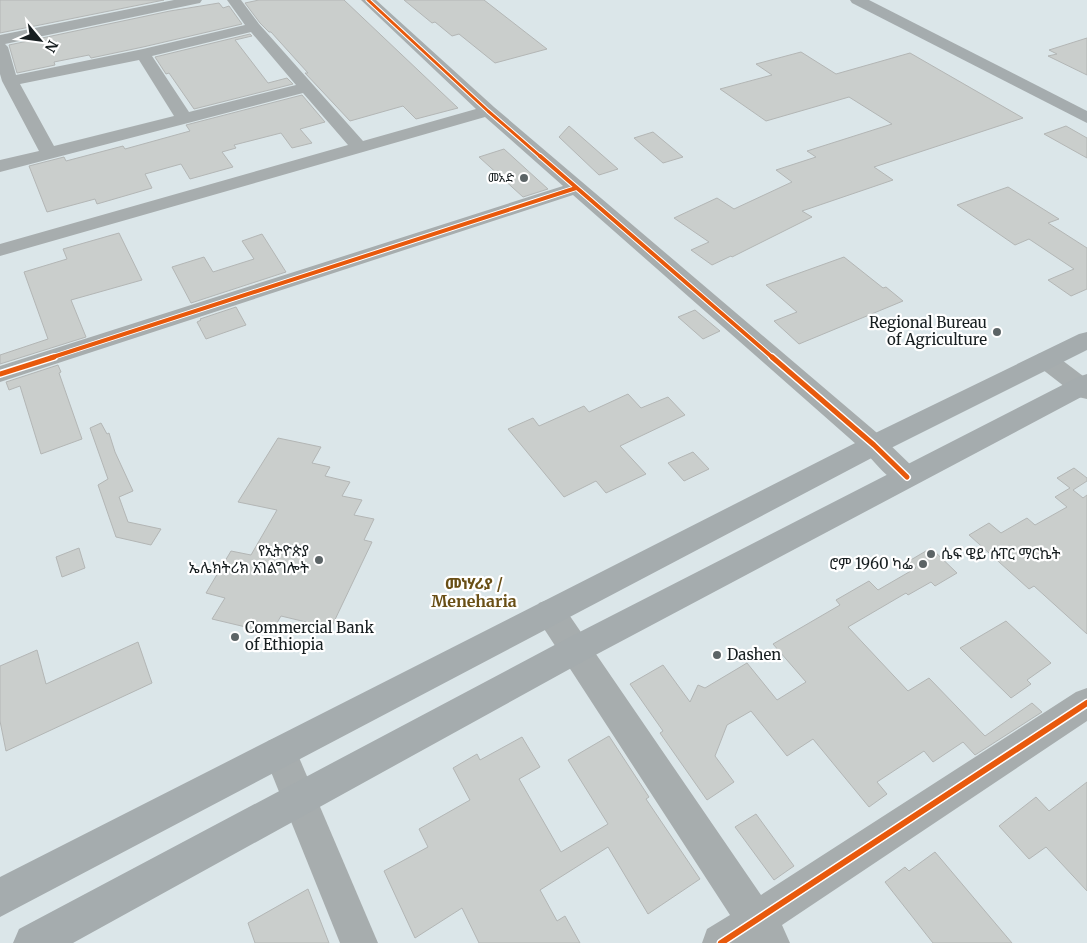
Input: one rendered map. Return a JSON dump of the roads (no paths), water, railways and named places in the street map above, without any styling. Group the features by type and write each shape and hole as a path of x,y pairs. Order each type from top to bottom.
{"main road":[{"path":"857,0 1087,118"},
{"path":"874,0 890,4 1087,108"},
{"path":"0,898 874,445 1087,340"},
{"path":"33,943 574,650 1085,387"}],"street":[{"path":"0,40 195,0"},
{"path":"234,0 254,27 360,148"},
{"path":"368,0 576,188 874,445 907,477"},
{"path":"10,81 143,54 254,27"},
{"path":"0,47 10,81 49,153"},
{"path":"143,54 184,118"},
{"path":"0,166 306,87"},
{"path":"0,250 488,110"},
{"path":"0,374 576,188"},
{"path":"1046,360 1085,387"},
{"path":"550,612 763,932"},
{"path":"721,943 763,932 1087,703"},
{"path":"280,752 359,943"}],"place":[{"name":"መአድ","path":"524,178"},
{"name":"Regional Bureau of Agriculture","path":"997,332"},
{"name":"ሴፍ ዌይ ሱፐር ማርኬት","path":"931,554"},
{"name":"የኢትዮጵያ ኤሌክትሪክ አገልግሎት","path":"319,560"},
{"name":"ሮም 1960 ካፌ","path":"923,564"},
{"name":"Commercial Bank of Ethiopia","path":"235,637"},
{"name":"Dashen","path":"717,655"}],"district":[{"name":"መነሃሪያ / Meneharia","path":"474,592"}]}
